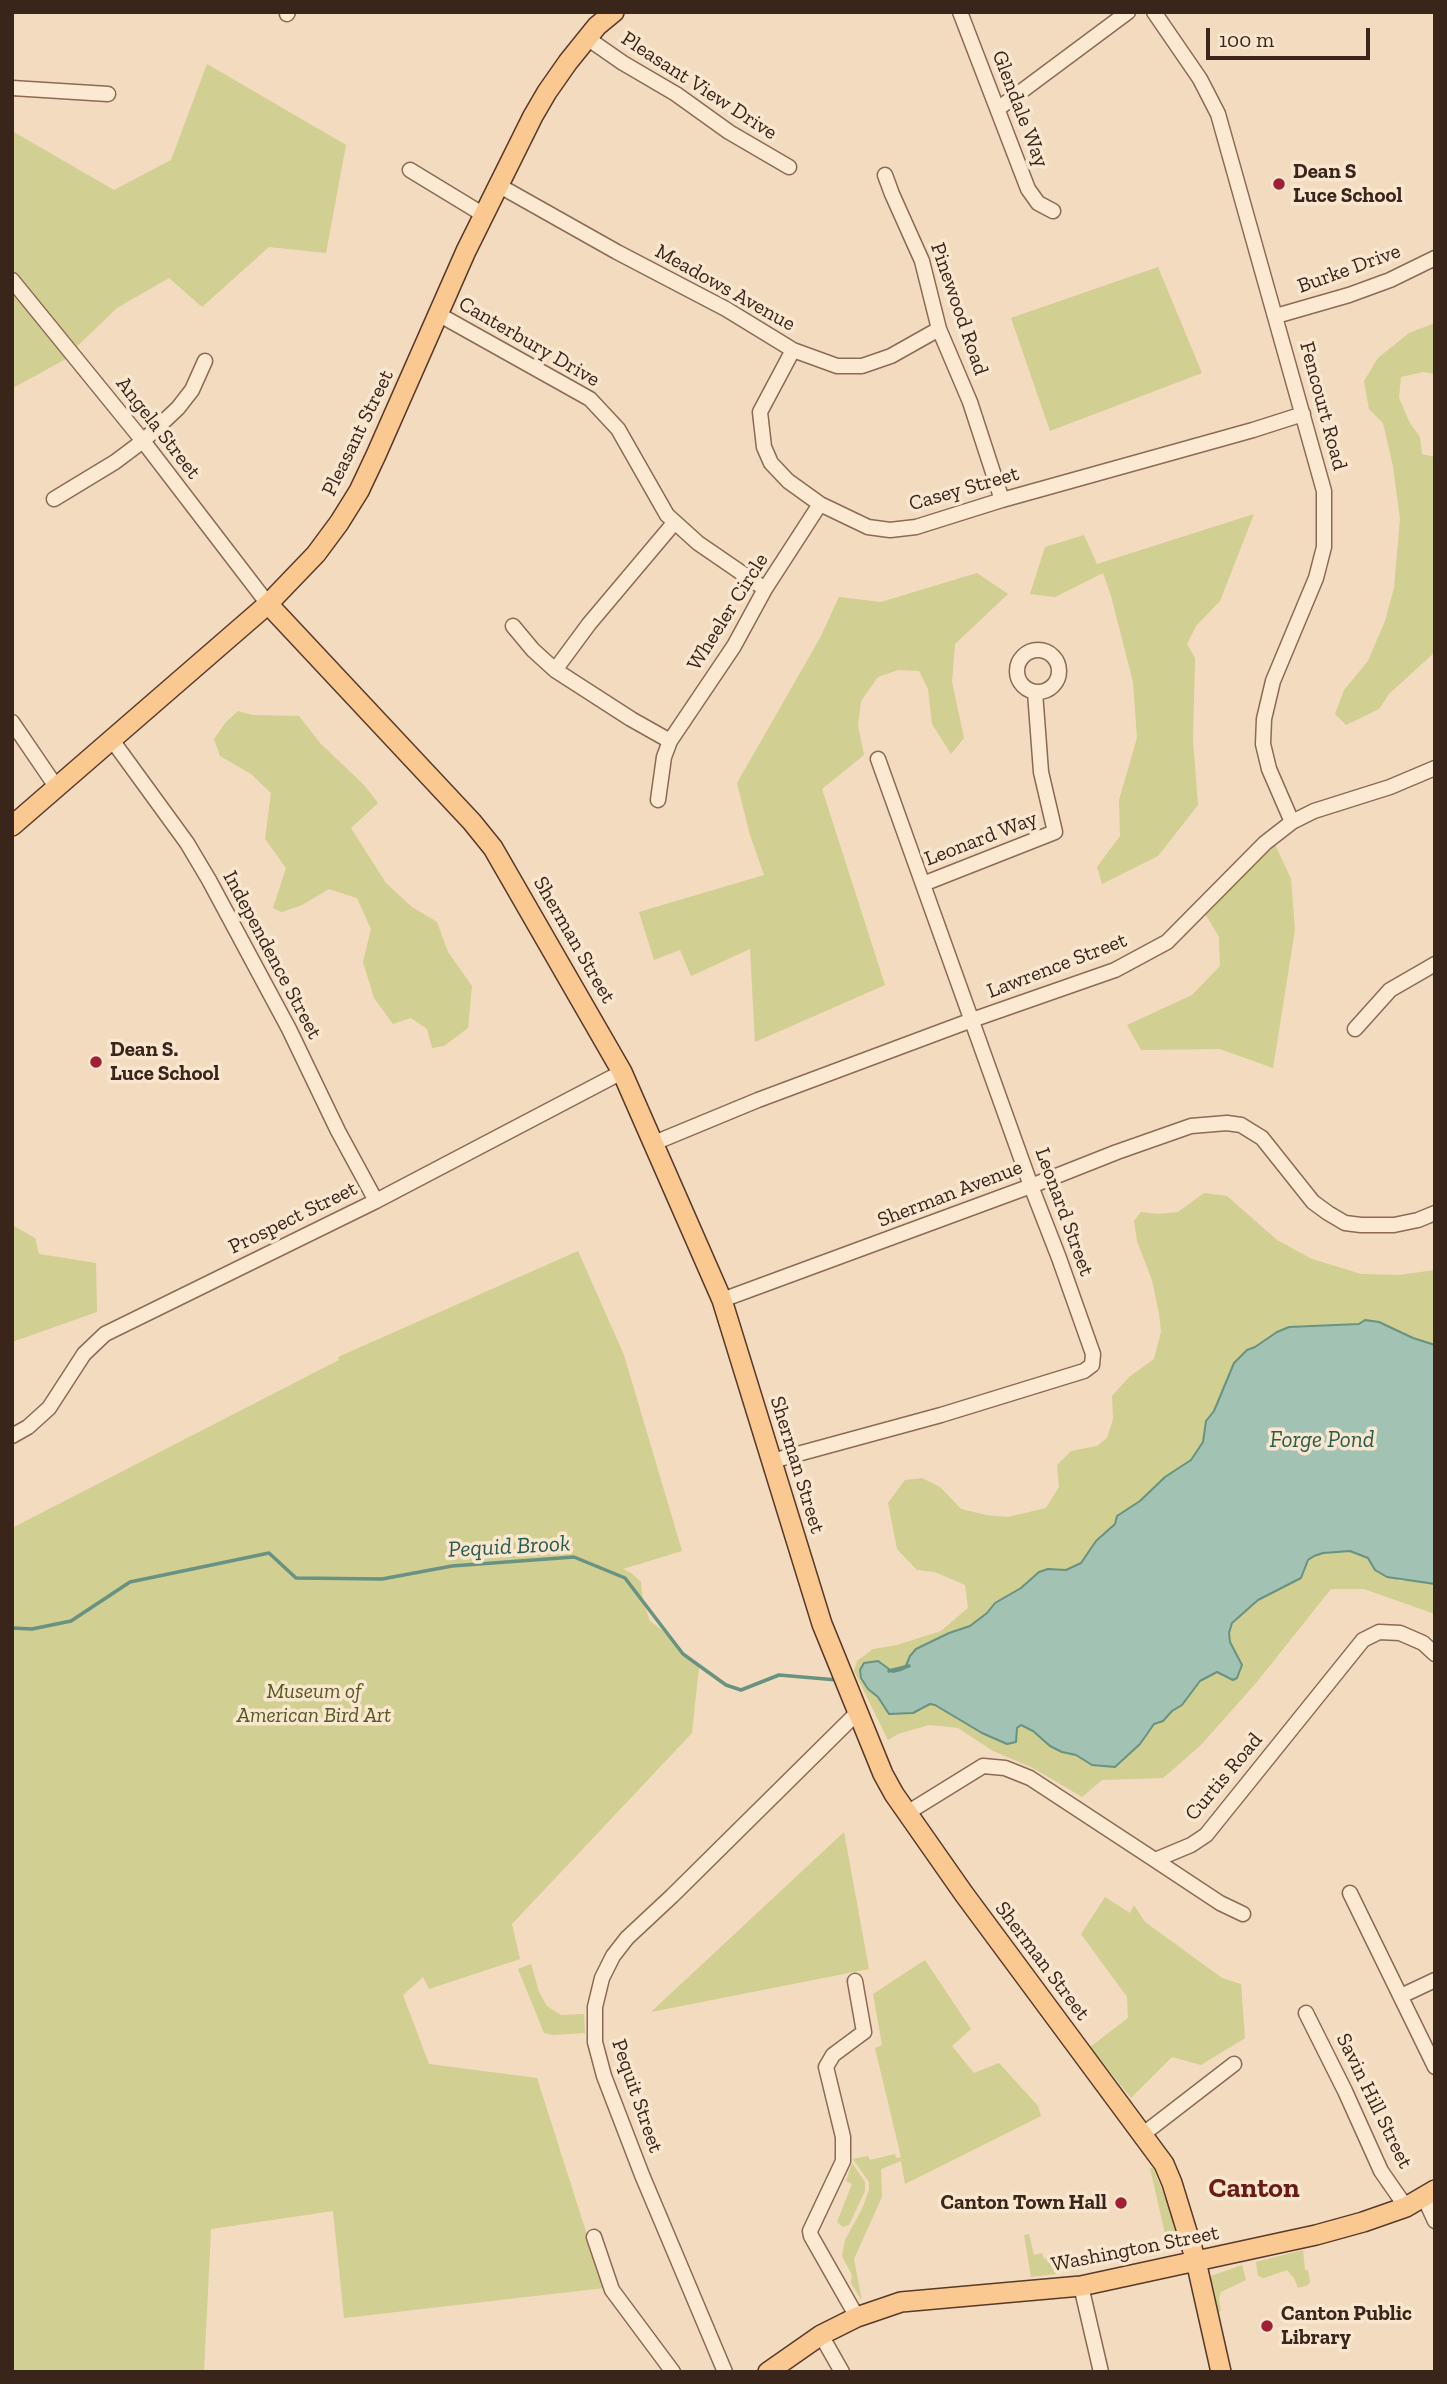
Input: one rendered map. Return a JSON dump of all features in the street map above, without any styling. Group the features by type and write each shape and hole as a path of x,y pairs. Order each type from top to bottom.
{"main road":[{"name":"Pleasant Street","path":"12,826 268,604 316,554 359,491 498,185 547,92 597,26 614,12"},
{"name":"Sherman Street","path":"268,604 472,822 493,848 622,1072 722,1300 822,1624 883,1774 907,1813 981,1918 1164,2164 1196,2261 1222,2372"},
{"name":"Washington Street","path":"768,2372 821,2335 857,2317 912,2300 1082,2286 1300,2239 1406,2207 1429,2194"}],"street":[{"name":"Glendale Way","path":"960,12 1028,188 1038,203 1053,211"},
{"path":"999,108 1128,12"},
{"name":"Fencourt Road","path":"1154,12 1200,79 1218,114 1324,491 1324,547 1316,578 1273,681 1264,719 1263,744 1269,769 1292,822"},
{"name":"Pleasant View Drive","path":"587,38 676,94 729,132 789,167"},
{"path":"12,88 108,94"},
{"path":"410,170 484,215"},
{"name":"Pinewood Road","path":"885,175 922,261 939,329 970,402 1002,500"},
{"name":"Meadows Avenue","path":"498,185 726,309 793,350 837,366 862,366 891,356 939,329"},
{"name":"Burke Drive","path":"1276,316 1349,295 1390,280 1435,258"},
{"name":"Angela Street","path":"12,280 143,441 268,604"},
{"name":"Canterbury Drive","path":"438,314 590,399 618,429 674,523 765,589"},
{"name":"Casey Street","path":"793,350 760,412 764,447 771,463 788,481 820,504 867,527 890,530 916,527 1303,414"},
{"path":"54,499 115,462 143,441 178,408 192,390 205,361"},
{"name":"Wheeler Circle","path":"658,800 664,757 670,740 734,646 765,589 820,504"},
{"path":"555,670 589,624 674,523"},
{"path":"513,626 533,650 555,670 631,719 670,740"},
{"name":"Leonard Way","path":"923,884 1055,832 1041,772 1035,692"},
{"path":"12,722 57,789"},
{"name":"Independence Street","path":"112,740 187,842 209,880 289,1029 338,1131 376,1201"},
{"name":"Leonard Street","path":"772,1461 941,1415 1084,1371 1092,1365 1093,1354 878,759"},
{"name":"Lawrence Street","path":"654,1143 758,1100 1115,970 1167,942 1265,843 1292,822 1314,811 1390,788 1435,768"},
{"path":"1355,1029 1390,990 1435,964"},
{"name":"Prospect Street","path":"12,1436 28,1427 49,1408 84,1354 105,1334 376,1201 622,1072"},
{"name":"Sherman Avenue","path":"722,1300 1191,1126 1227,1123 1241,1125 1262,1138 1313,1202 1345,1223 1394,1225 1435,1213"},
{"name":"Curtis Road","path":"1155,1860 1191,1845 1206,1835 1363,1640 1379,1632 1401,1633 1423,1643 1435,1654"},
{"name":"Pequit Street","path":"725,2372 642,2175 604,2076 595,2042 595,2007 602,1978 613,1956 627,1938 709,1861 858,1712"},
{"path":"907,1813 983,1766 1005,1768 1030,1778 1220,1903 1243,1914"},
{"path":"1350,1894 1435,2067"},
{"path":"1401,1996 1435,1980"},
{"path":"855,1981 864,2032 833,2055 826,2067 843,2137 843,2161 810,2231 857,2317"},
{"name":"Savin Hill Street","path":"1306,2013 1381,2171 1406,2207"},
{"path":"1142,2135 1234,2064"},
{"path":"1429,2194 1435,2221"},
{"path":"594,2237 612,2290 673,2372"},
{"path":"1082,2286 1101,2372"},
{"path":"821,2335 842,2372"}],"green space":[{"path":"207,64 346,145 326,253 269,247 202,307 169,278 117,308 71,352 73,355 13,388 12,131 114,190 171,160"},
{"path":"1158,267 1202,373 1050,431 1011,318"},
{"path":"1435,323 1435,374 1423,372 1401,377 1399,398 1410,423 1420,437 1422,454 1435,457 1435,652 1389,694 1379,709 1346,725 1335,714 1344,690 1368,661 1385,621 1394,588 1400,519 1393,466 1383,423 1369,409 1364,381 1378,358 1409,333"},
{"path":"1254,514 1220,601 1196,626 1187,644 1195,658 1193,740 1198,805 1158,856 1102,884 1097,867 1120,836 1119,800 1137,738 1133,682 1103,573 1055,597 1030,594 1045,547 1084,535 1097,564"},
{"path":"977,573 1008,594 955,644 952,682 964,738 951,754 932,724 928,689 919,671 898,670 878,677 861,701 858,725 864,755 822,789 885,985 755,1042 750,949 691,976 680,950 654,960 639,912 764,875 750,835 737,783 820,638 839,597 881,602"},
{"path":"238,711 252,715 299,716 320,743 365,786 378,803 351,828 386,883 412,907 437,922 448,952 472,986 468,1028 444,1046 432,1048 427,1029 411,1018 393,1024 374,998 363,962 371,929 357,898 329,889 302,905 282,912 273,908 286,868 265,839 271,793 251,774 220,756 214,739"},
{"path":"1272,838 1291,879 1295,930 1273,1068 1220,1049 1141,1050 1127,1025 1192,995 1220,966 1219,937 1201,907"},
{"path":"1204,1193 1227,1196 1277,1240 1312,1259 1361,1274 1399,1275 1435,1270 1435,1345 1379,1322 1318,1327 1304,1325 1277,1332 1246,1350 1234,1363 1214,1411 1206,1421 1203,1442 1191,1460 1165,1477 1140,1501 1117,1516 1115,1524 1096,1541 1081,1563 1066,1570 1048,1569 1039,1572 1021,1588 995,1603 970,1626 916,1649 901,1670 893,1672 882,1663 864,1663 860,1670 867,1689 878,1697 890,1714 922,1710 930,1704 935,1705 982,1733 1007,1744 1017,1737 1017,1728 1021,1724 1050,1746 1076,1755 1092,1765 1119,1765 1140,1744 1154,1724 1163,1721 1182,1705 1200,1681 1217,1672 1233,1680 1242,1665 1230,1642 1232,1623 1258,1600 1301,1578 1308,1560 1314,1556 1350,1551 1368,1558 1400,1581 1418,1580 1435,1584 1435,1614 1364,1589 1331,1589 1256,1683 1200,1746 1163,1778 1102,1780 1082,1797 1033,1768 993,1751 958,1728 929,1725 898,1734 888,1740 854,1671 857,1661 873,1649 897,1645 941,1631 968,1608 965,1585 935,1572 917,1570 897,1549 888,1503 905,1480 922,1478 940,1487 961,1509 1008,1517 1046,1508 1059,1487 1057,1465 1071,1451 1097,1446 1107,1438 1113,1419 1112,1396 1129,1377 1154,1359 1161,1332 1159,1314 1152,1280 1137,1241 1134,1221 1141,1212 1178,1212"},
{"path":"12,1225 35,1238 39,1254 96,1263 97,1312 12,1342"},
{"name":"Museum of American Bird Art","path":"578,1251 624,1355 682,1551 623,1569 641,1582 643,1602 650,1621 669,1635 682,1656 699,1667 692,1733 512,1924 520,1959 429,1989 423,1977 403,1995 429,2064 537,2078 604,2288 344,2318 333,2211 211,2229 204,2372 12,2372 12,1528 339,1360 338,1357"},
{"path":"844,1832 869,1969 651,2012"},
{"path":"1105,1897 1130,1913 1134,1905 1145,1922 1222,1978 1241,1984 1245,2038 1201,2065 1172,2057 1131,2098 1090,2047 1128,2018 1127,1997 1081,1934"},
{"path":"925,1960 971,2029 952,2046 974,2073 999,2063 1038,2106 1041,2116 905,2184 901,2161 881,2169 882,2197 854,2259 862,2301 851,2283 852,2275 842,2256 845,2240 869,2190 869,2182 853,2159 868,2156 870,2160 895,2154 896,2158 901,2157 875,2048 882,2045 873,1994"},
{"path":"531,1964 539,1992 547,2006 561,2015 584,2014 585,2033 544,2033 518,1969"},
{"path":"852,2163 865,2182 865,2191 849,2225 843,2227 837,2222 852,2184 846,2181"},
{"path":"1150,2168 1153,2168 1171,2212 1176,2237 1172,2241 1166,2238"},
{"path":"1029,2234 1034,2255 1042,2253 1044,2259 1053,2257 1057,2274 1031,2277 1024,2235"},
{"path":"1303,2250 1305,2270 1308,2270 1310,2282 1308,2285 1298,2288 1287,2270 1264,2278 1258,2276 1256,2262"},
{"path":"1242,2265 1246,2280 1221,2292 1221,2311 1215,2313 1209,2281 1211,2276"}],"water":[{"name":"Forge Pond","path":"1365,1320 1379,1322 1435,1345 1435,1584 1387,1577 1375,1570 1368,1558 1350,1551 1314,1556 1308,1560 1301,1578 1258,1600 1232,1623 1230,1642 1242,1665 1237,1678 1233,1680 1217,1672 1200,1681 1182,1705 1163,1721 1154,1724 1140,1744 1115,1767 1092,1765 1076,1755 1062,1752 1021,1725 1017,1728 1016,1742 1007,1744 982,1733 935,1705 930,1704 913,1713 889,1714 878,1697 868,1689 861,1678 860,1670 864,1663 878,1661 893,1672 901,1670 916,1649 970,1626 995,1603 1021,1588 1039,1572 1048,1569 1066,1570 1081,1563 1096,1541 1115,1524 1117,1516 1140,1501 1165,1477 1191,1460 1203,1442 1206,1421 1214,1411 1234,1363 1247,1350 1289,1327 1359,1324"}],"waterway":[{"name":"Pequid Brook","path":"12,1628 32,1629 71,1621 130,1582 269,1553 296,1578 382,1579 452,1566 574,1557 625,1578 683,1654 726,1685 741,1690 779,1675 837,1680"},
{"name":"Pequid Brook","path":"889,1671 909,1666"}],"place":[{"name":"Dean S Luce School","path":"1279,184"},
{"name":"Dean S. Luce School","path":"96,1062"},
{"name":"Canton Town Hall","path":"1121,2203"},
{"name":"Canton Public Library","path":"1267,2326"}],"district":[{"name":"Canton","path":"1254,2189"}]}
